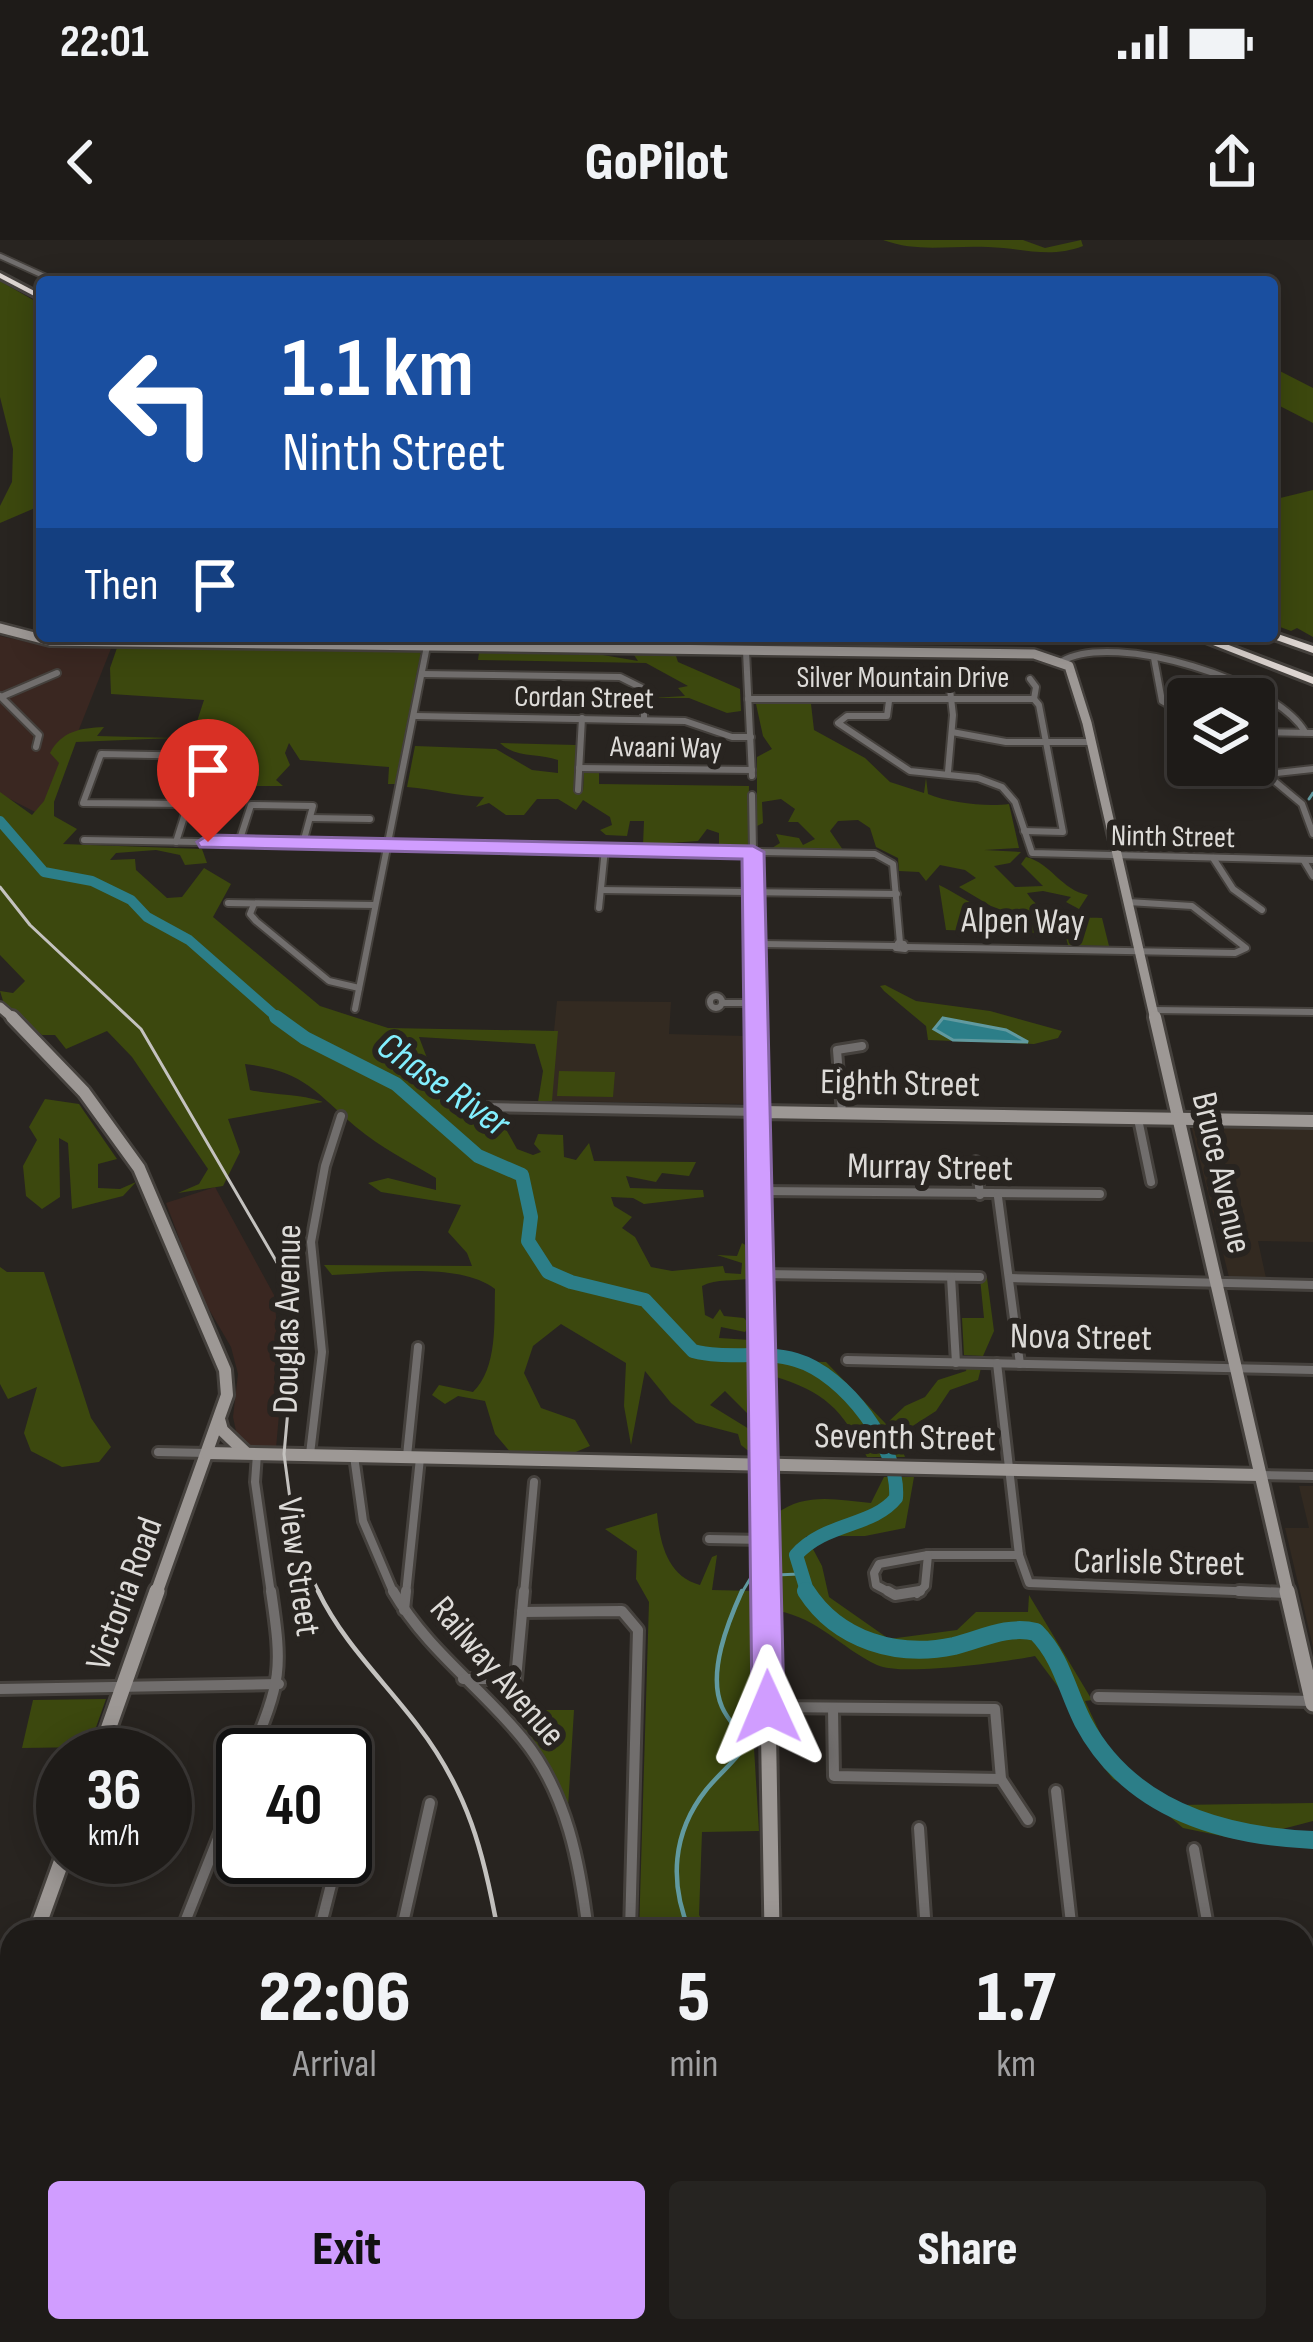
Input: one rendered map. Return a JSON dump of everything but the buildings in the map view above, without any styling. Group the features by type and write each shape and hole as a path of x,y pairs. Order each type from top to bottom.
{"highway":[{"path":"0,273 36,286"},
{"path":"0,273 36,294"},
{"path":"1278,636 1313,650"},
{"path":"1211,642 1313,681"}],"street":[{"path":"0,256 44,276"},
{"path":"0,628 36,637"},
{"path":"126,642 1034,655 1062,661 1087,650 1205,670 1287,707 1298,714 1309,732"},
{"path":"355,1009 428,646"},
{"path":"746,650 751,737"},
{"path":"1154,658 1160,697 1167,702"},
{"name":"Bruce Avenue","path":"1062,661 1076,676 1313,1703"},
{"path":"36,747 39,735 1,697 57,674"},
{"path":"422,674 630,679 644,688 644,720"},
{"path":"948,772 949,681 955,675"},
{"name":"Silver Mountain Drive","path":"748,699 1034,700 1036,687 1030,679"},
{"path":"889,701 887,716 848,716 838,724 909,770 948,772 1007,786 1020,808 1024,831 1063,832 1039,704 1034,700"},
{"name":"Cordan Street","path":"415,716 697,723 720,734 751,737"},
{"path":"578,790 582,718"},
{"path":"952,732 1006,742 1091,742"},
{"path":"1275,732 1309,732"},
{"name":"Avaani Way","path":"579,768 752,773 751,737"},
{"path":"176,842 205,756 101,754 83,802 188,804"},
{"path":"1275,774 1313,769"},
{"path":"1275,783 1310,814 1313,834"},
{"path":"752,795 772,1920"},
{"path":"239,842 250,805 313,806 303,843"},
{"path":"310,818 370,819"},
{"name":"Ninth Street","path":"1024,831 1032,853 1313,860"},
{"path":"84,840 886,857 893,864 900,945"},
{"path":"599,908 604,849"},
{"path":"1213,858 1233,889 1262,910"},
{"path":"1303,860 1313,876"},
{"path":"601,890 897,894"},
{"name":"Alpen Way","path":"754,944 1235,953 1246,948 1192,906 1128,902"},
{"path":"228,903 375,905"},
{"path":"254,904 250,914 256,921 329,981 359,988"},
{"path":"723,1003 755,1003"},
{"name":"Victoria Road","path":"0,1007 43,1043 140,1169 229,1378 109,1728"},
{"path":"1153,1010 1313,1012"},
{"path":"842,1113 837,1050 862,1046"},
{"name":"Eighth Street","path":"487,1107 1313,1121"},
{"name":"Douglas Avenue","path":"310,1454 322,1352 311,1242 340,1116"},
{"path":"1138,1118 1151,1182"},
{"path":"976,1161 980,1196"},
{"name":"Murray Street","path":"758,1192 1100,1194"},
{"path":"998,1196 1020,1364"},
{"path":"760,1274 980,1277"},
{"path":"951,1277 956,1363"},
{"path":"1009,1278 1313,1285"},
{"path":"404,1611 418,1347"},
{"name":"Nova Street","path":"847,1360 1313,1370"},
{"path":"928,1555 926,1586 916,1594 895,1595 876,1585 879,1564 928,1555 1018,1555 998,1364"},
{"path":"219,1418 222,1430 252,1454"},
{"path":"158,1452 207,1453"},
{"name":"Seventh Street","path":"207,1453 1313,1476"},
{"name":"View Street","path":"252,1454 281,1659 279,1684 262,1728"},
{"name":"Railway Avenue","path":"354,1455 364,1533 379,1572 404,1611 462,1679 499,1708 554,1789 574,1846 585,1920"},
{"path":"462,1679 516,1679 534,1482"},
{"path":"709,1539 765,1540"},
{"name":"Carlisle Street","path":"1018,1555 1029,1583 1287,1593"},
{"path":"522,1612 622,1611 632,1618 641,1647 630,1920"},
{"path":"0,1689 279,1684"},
{"path":"1098,1697 1313,1703"},
{"path":"768,1707 995,1709 1001,1779 1028,1820"},
{"path":"833,1708 834,1776 1001,1779"},
{"path":"1056,1791 1071,1920"},
{"path":"403,1920 430,1802"},
{"path":"919,1828 925,1920"},
{"path":"186,1920 216,1843"},
{"path":"1194,1849 1206,1920"},
{"path":"40,1920 53,1884"},
{"path":"322,1920 331,1884"}],"shaded area":[{"path":"0,636 37,644 112,646 47,810 39,814 0,794"},
{"path":"557,1001 671,1002 669,1034 746,1036 747,1104 547,1101"},
{"path":"1191,1125 1313,1127 1313,1242 1258,1241 1266,1278 1229,1277"},
{"path":"215,1187 274,1295 282,1381 276,1448 251,1447 237,1436 233,1417 238,1374 231,1347 200,1294 166,1203"},
{"path":"1299,1486 1313,1486 1313,1647 1285,1528 1309,1528"}],"green space":[{"path":"883,240 1023,240 1045,248 1081,240 1083,246 1047,252 922,247"},
{"path":"0,281 36,302 36,508 0,523 0,506 12,482 13,449 0,397"},
{"path":"1278,370 1313,388 1313,423 1278,405"},
{"path":"1313,490 1313,637 1297,628 1278,626 1278,499"},
{"path":"461,642 659,642 654,645"},
{"path":"117,648 421,652 395,784 388,784 389,767 300,760 289,743 285,753 290,765 276,780 283,786 221,786 235,747 187,752 204,700 111,694 110,668"},
{"path":"479,653 603,655 638,661 634,655 676,656 678,662 740,689 741,711 727,713 689,698 652,698 685,696 678,688 688,686 646,663 478,660"},
{"path":"756,704 811,704 814,730 865,758 890,782 924,793 926,778 928,794 937,797 968,804 1009,804 1019,848 984,850 1021,852 1010,863 994,866 1015,887 1043,886 1021,864 1026,857 1088,895 1079,909 1066,902 1071,897 1027,893 1051,912 1102,918 1109,946 1068,945 1065,934 946,930 939,885 1000,917 1039,924 991,906 959,887 976,878 965,870 940,865 926,881 919,872 899,871 898,858 876,847 870,828 858,820 838,821 830,831 843,850 772,848 780,843 776,834 799,838 803,845 815,839 798,822 788,822 795,809 781,799 762,802 763,823 757,826 757,757 772,749 763,736"},
{"path":"104,727 97,736 173,738 76,742 54,802 54,816 77,829 63,844 202,849 207,863 185,865 180,855 156,850 116,853 110,860 135,859 136,870 167,898 182,897 204,868 231,884 213,917 320,1006 388,1028 558,1031 552,1101 538,1102 543,1071 535,1044 419,1037 435,1079 457,1096 497,1113 517,1149 533,1155 541,1152 534,1144 538,1134 563,1135 564,1157 576,1160 589,1143 594,1161 696,1162 689,1176 662,1173 656,1182 626,1176 630,1188 703,1190 704,1197 644,1204 611,1197 614,1206 632,1217 622,1228 635,1237 651,1267 672,1271 723,1266 725,1273 741,1274 742,1263 717,1255 737,1256 742,1243 752,1249 752,1278 702,1286 705,1315 713,1319 720,1309 724,1316 744,1318 750,1325 745,1332 721,1327 719,1338 750,1340 754,1397 749,1415 725,1391 710,1405 754,1432 751,1453 741,1445 738,1434 696,1423 671,1403 645,1371 631,1445 624,1406 626,1363 561,1324 533,1346 524,1373 541,1408 575,1420 590,1446 571,1454 511,1453 495,1434 485,1401 458,1396 445,1404 432,1395 439,1385 473,1392 481,1382 493,1344 495,1289 479,1280 440,1272 332,1275 324,1265 472,1266 448,1232 461,1205 381,1192 368,1183 388,1178 436,1190 436,1178 375,1141 295,1078 245,1064 250,1090 323,1102 228,1119 240,1152 223,1186 178,1193 199,1184 208,1169 132,1057 107,1031 66,1049 55,1035 42,1035 4,1004 0,991 13,993 25,981 0,955 0,792 32,815 44,801 59,763 50,753 55,746 72,732"},
{"path":"500,743 576,745 574,791 583,791 584,773 599,773 599,784 749,786 748,848 719,847 719,833 707,829 698,841 643,845 644,821 630,821 627,836 606,835 600,830 612,825 610,817 583,800 576,810 558,799 537,799 524,815 506,815 489,803 476,807 484,797 407,787 415,746 496,749 532,770 558,773 558,760 520,753"},
{"path":"880,986 916,1001 990,1011 1062,1031 1058,1038 1034,1044 928,1040 926,1026"},
{"path":"559,1071 615,1072 613,1097 557,1096"},
{"path":"45,1099 79,1104 117,1159 98,1164 98,1188 120,1189 136,1182 123,1196 72,1209 68,1143 59,1138 60,1197 42,1209 26,1196 23,1166 37,1140 29,1127"},
{"path":"0,1267 7,1272 44,1272 91,1418 111,1447 99,1462 62,1467 31,1451 24,1433 37,1387 8,1399 0,1384"},
{"path":"980,1278 987,1278 994,1331 983,1356 964,1355 962,1318 984,1318"},
{"path":"772,1361 826,1362 886,1424 905,1406 925,1397 938,1380 966,1371 967,1364 982,1364 978,1380 950,1390 936,1411 897,1436 905,1457 867,1457 830,1404 773,1376"},
{"path":"884,1477 914,1477 905,1528 865,1536 806,1536 822,1566 829,1597 889,1639 957,1630 976,1612 1028,1612 1029,1595 1092,1700 1085,1701 1115,1765 1179,1805 1313,1803 1313,1821 1241,1840 1183,1828 1148,1798 1113,1779 1093,1754 1068,1700 1035,1656 956,1667 890,1668 864,1658 805,1620 778,1611 776,1514 810,1500 871,1503"},
{"path":"657,1513 663,1547 680,1574 700,1585 717,1555 712,1590 756,1591 754,1748 759,1831 702,1832 702,1920 639,1920 649,1602 636,1579 637,1551 605,1529"},
{"path":"106,1699 96,1728 36,1728 36,1748 22,1748 33,1700"},
{"path":"527,1710 574,1710 568,1807 525,1728"}],"water":[{"path":"943,1018 1006,1030 1028,1042 953,1040 934,1029"}],"waterway":[{"path":"1309,799 1313,793"},
{"name":"Chase River","path":"0,821 44,872 92,881 131,900 147,917 189,940 279,1019"},
{"name":"Chase River","path":"276,1017 279,1019"},
{"name":"Chase River","path":"279,1019 305,1038 396,1084 478,1156 522,1175 531,1217 528,1241 548,1272 645,1300 693,1351 796,1360 833,1380 850,1397 889,1457 896,1498 875,1514 821,1536 796,1555 808,1593"},
{"path":"776,1575 799,1574"},
{"path":"741,1594 750,1579 760,1577"},
{"path":"685,1920 677,1859 686,1823 744,1748 745,1740 722,1707 717,1679 726,1632 742,1591"},
{"name":"Chase River","path":"808,1593 852,1634 891,1647 933,1649 1005,1632 1036,1632 1052,1653 1083,1722 1125,1777 1152,1797 1212,1824 1313,1840"}],"railway":[{"path":"0,887 30,925 141,1029 286,1278 295,1333 284,1454 296,1544 320,1594"},
{"path":"318,1591 339,1628 450,1774 480,1849 496,1920"}],"route":[{"path":"208,842 753,852 768,1707"}]}
